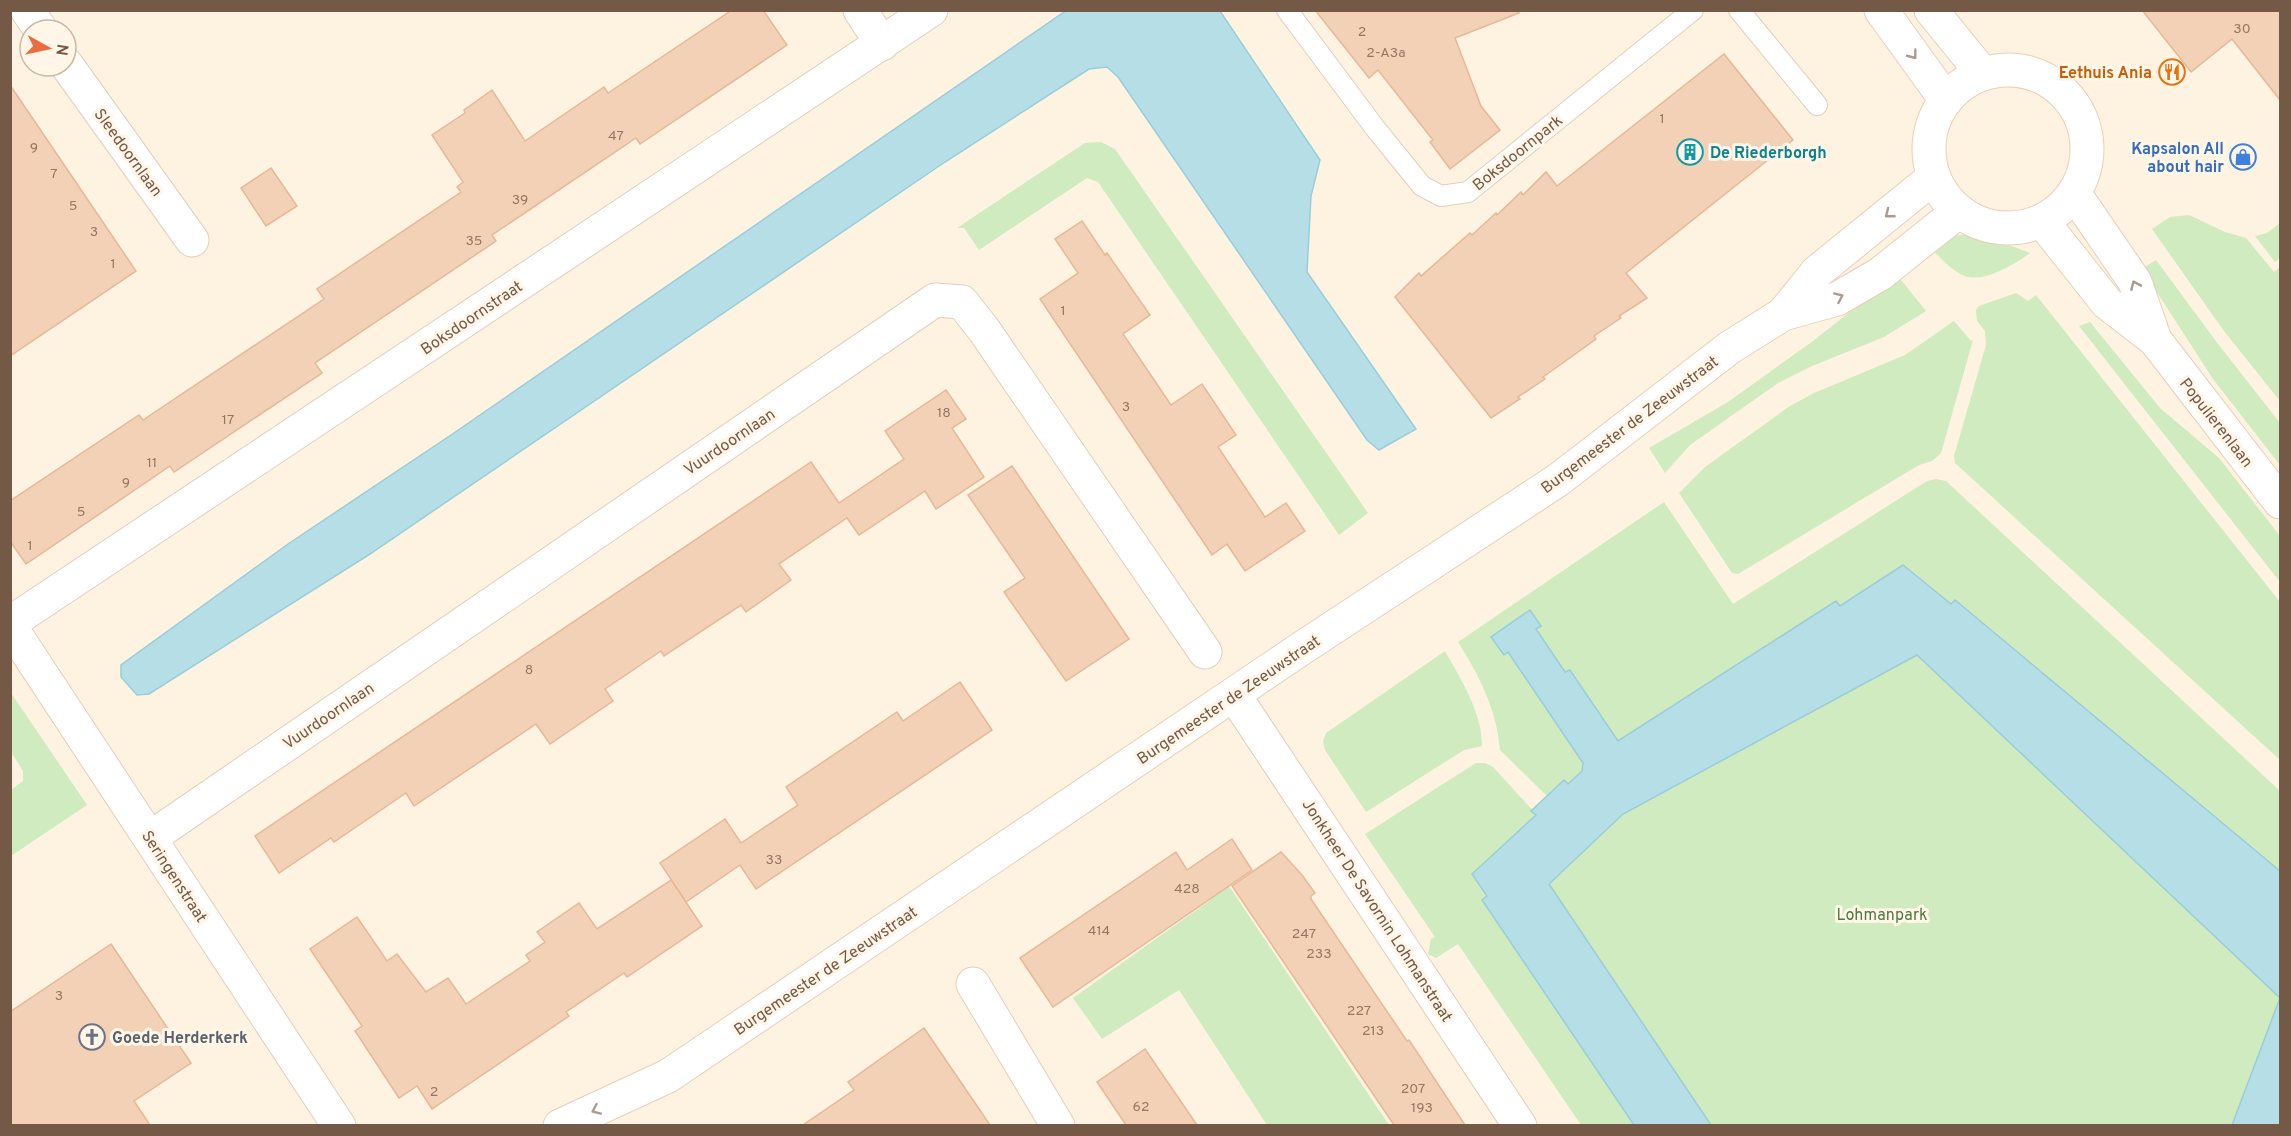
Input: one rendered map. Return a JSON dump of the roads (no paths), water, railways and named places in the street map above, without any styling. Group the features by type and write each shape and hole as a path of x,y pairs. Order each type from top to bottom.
{"street":[{"path":"860,10 882,44"},
{"name":"Boksdoornstraat","path":"10,625 931,10"},
{"path":"1881,10 1946,100"},
{"path":"1930,10 1983,74"},
{"path":"2004,70 2026,72 2046,80 2064,93 2077,110 2086,141 2087,152 2083,173 2074,193 2060,209 2042,221 2020,227 1999,228 1977,222 1948,201 1934,177 1929,157 1930,137 1935,117 1946,100 1957,89 1983,74 2004,70"},
{"name":"Sleedoornlaan","path":"76,78 192,240"},
{"name":"Burgemeester de Zeeuwstraat","path":"1783,314 1817,272 1934,177"},
{"name":"Populierenlaan","path":"2074,193 2135,282 2155,340"},
{"name":"Burgemeester de Zeeuwstraat","path":"561,1125 668,1076 1305,646 1558,480 1729,348 1783,314 1837,299 1880,274 1959,211"},
{"name":"Populierenlaan","path":"2042,221 2107,303 2155,340 2280,502"},
{"name":"Vuurdoornlaan","path":"150,838 934,300 962,302 984,330 1205,652"},
{"name":"Seringenstraat","path":"10,625 339,1125"},
{"name":"Jonkheer De Savornin Lohmanstraat","path":"1234,695 1520,1125"},
{"path":"973,984 1058,1125"},
{"name":"Burgemeester de Zeeuwstraat","path":"618,1125 668,1076"}],"lane":[{"name":"Boksdoornpark","path":"1287,10 1375,128 1422,186 1441,196 1468,192 1693,10"},
{"path":"1739,10 1817,105"}],"water":[{"path":"1067,10 1220,11 1320,160 1311,196 1307,272 1416,429 1379,450 1367,440 1118,77 1107,67 1089,69 945,162 370,554 149,694 137,695 121,677 121,665 288,544 451,435"},
{"path":"1903,565 1951,604 1955,600 2280,871 2280,998 1917,655 1623,814 1549,884 1711,1125 1634,1125 1482,900 1487,896 1472,874 1536,815 1531,811 1564,780 1568,784 1582,771 1583,763 1508,652 1504,655 1491,637 1530,610 1541,626 1536,629 1565,672 1570,670 1618,741 1836,601 1840,606"},
{"path":"2280,998 2280,1125 2232,1125"}],"place":[{"name":"Eethuis Ania","path":"2172,72"},
{"name":"De Riederborgh","path":"1690,152"},
{"name":"Kapsalon All about hair","path":"2243,157"},
{"name":"Goede Herderkerk","path":"92,1037"}],"park label":[{"name":"Lohmanpark","path":"1882,914"}]}
